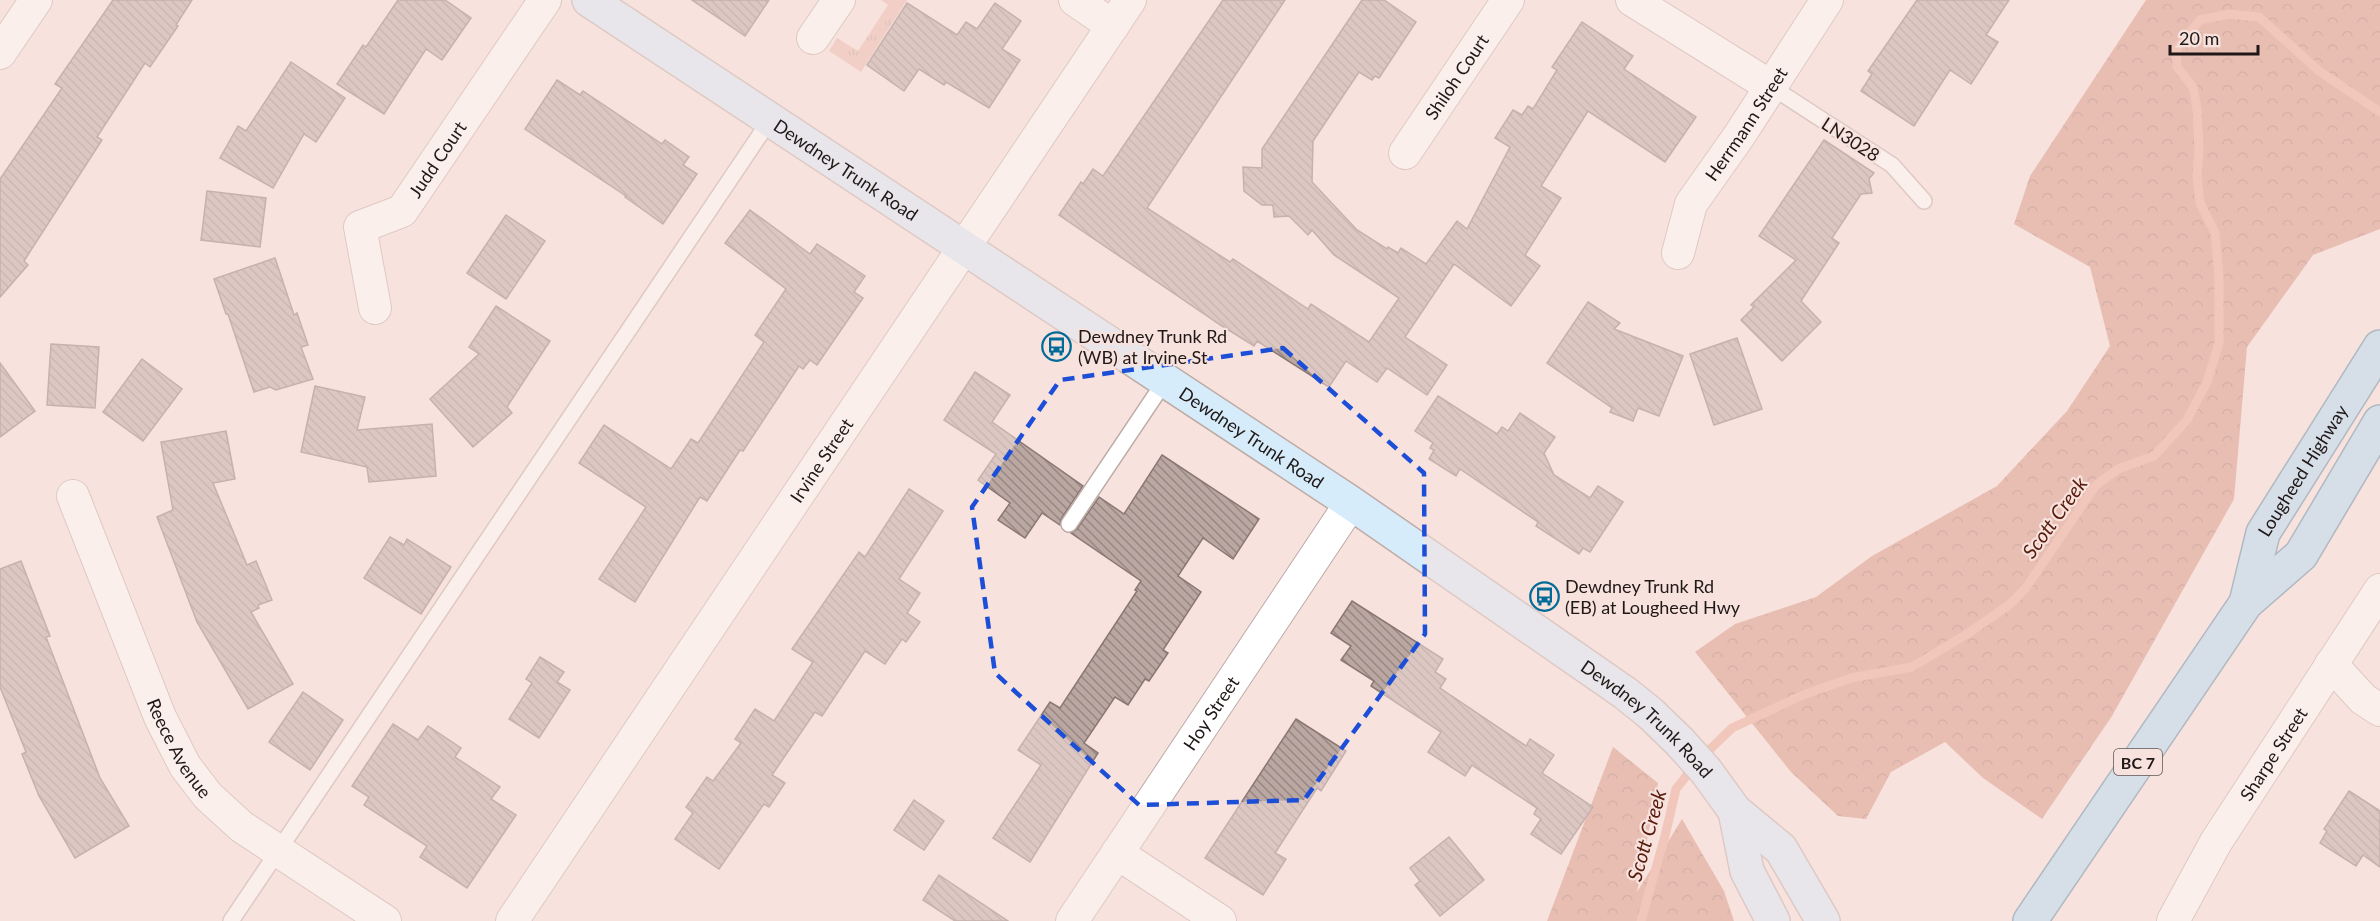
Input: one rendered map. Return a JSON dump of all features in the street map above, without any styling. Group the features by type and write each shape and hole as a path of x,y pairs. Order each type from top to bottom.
{"main road":[{"name":"Dewdney Trunk Road","path":"589,0 1351,503 1611,683 1662,724 1698,761 1732,807 1781,849 1823,921"},
{"name":"Lougheed Highway","path":"2246,603 2263,533 2380,347"},
{"name":"Lougheed Highway","path":"2030,921 2246,603 2301,555 2380,422"},
{"name":"Dewdney Trunk Road","path":"1732,807 1747,871 1773,921"}],"street":[{"path":"0,53 36,0"},
{"name":"Judd Court","path":"375,308 360,227 402,211 545,0"},
{"path":"813,38 839,0"},
{"path":"1075,0 1113,26"},
{"name":"Irvine Street","path":"512,921 1130,0"},
{"name":"Shiloh Court","path":"1404,153 1508,0"},
{"path":"1632,0 1770,86"},
{"name":"Herrmann Street","path":"1678,253 1691,204 1739,136 1827,0"},
{"name":"Reece Avenue","path":"73,496 160,717 185,766 208,796 224,812 279,853 385,921"},
{"name":"Hoy Street","path":"1072,921 1351,503"},
{"name":"Sharpe Street","path":"2173,921 2216,842 2380,590"},
{"path":"2331,664 2363,699 2380,710"},
{"path":"1117,853 1220,921"}],"lane":[{"name":"LN3028","path":"1770,86 1892,165 1924,201"},
{"path":"231,921 279,853 770,120"},
{"path":"1070,524 1165,381"}],"highlighted area":[{"path":"1283,348 1424,473 1425,634 1304,800 1139,805 995,673 972,507 1060,380"}],"green space":[{"path":"881,0 907,0 861,72 829,51 837,38 858,51 888,5"},
{"path":"2146,0 2380,0 2380,229 2313,255 2247,347 2234,499 2112,716 2042,819 1983,778 1945,742 1891,772 1866,819 1838,816 1791,772 1695,652 1735,624 1816,597 1872,556 1997,486 2067,411 2110,346 2090,267 2014,224 2030,176"},
{"path":"1613,747 1658,783 1637,892 1682,819 1724,891 1734,921 1547,921"}],"building":[{"path":"113,0 192,0 176,25 178,26 150,67 145,63 97,137 102,140 24,261 28,265 0,297 0,179 62,88 55,84"},
{"path":"398,0 445,0 471,18 442,60 426,49 384,114 337,84 363,45 366,47"},
{"path":"692,0 769,0 745,36"},
{"path":"1223,0 1285,0 1147,208 1230,262 1233,259 1308,309 1311,304 1369,342 1399,298 1334,255 1312,230 1308,235 1289,216 1274,217 1273,205 1262,205 1244,191 1243,167 1262,168 1262,149 1362,0 1384,0 1416,22 1379,78 1375,76 1372,80 1359,72 1313,141 1312,182 1357,230 1387,249 1388,247 1398,253 1401,248 1426,264 1457,221 1467,229 1510,147 1495,138 1513,110 1522,115 1528,106 1533,109 1557,70 1552,67 1582,22 1633,56 1624,69 1696,117 1665,162 1588,111 1541,186 1561,198 1525,255 1540,266 1511,306 1454,264 1405,337 1447,365 1427,395 1387,368 1377,382 1346,361 1329,387 1257,341 1254,346 1219,324 1059,215 1081,182 1083,184 1093,169 1103,176"},
{"path":"1917,0 2009,0 1986,35 1998,42 1971,84 1950,70 1914,126 1861,91 1872,74 1868,71"},
{"path":"907,3 957,35 966,22 977,29 995,3 1021,21 1002,49 1020,60 989,108 946,82 944,85 919,69 904,91 867,65"},
{"path":"291,62 345,98 316,142 304,134 273,188 220,158 238,126 246,131"},
{"path":"557,80 580,95 583,91 662,144 665,140 689,157 683,165 697,174 663,224 626,196 525,129"},
{"path":"1824,140 1874,173 1869,179 1872,193 1861,194 1832,238 1839,243 1801,301 1821,322 1782,361 1741,320 1754,307 1751,305 1796,260 1759,236"},
{"path":"207,191 266,198 260,247 201,240"},
{"path":"750,210 810,254 817,244 865,276 854,292 863,298 817,365 810,360 803,369 799,366 707,501 700,497 635,602 599,579 646,507 579,463 604,425 671,469 691,439 698,443 764,342 755,335 786,289 725,243"},
{"path":"506,215 545,241 506,299 467,273"},
{"path":"275,258 294,315 297,313 308,345 301,347 313,379 276,390 270,387 254,392 214,279"},
{"path":"1588,302 1620,323 1614,329 1683,356 1659,416 1638,408 1633,421 1610,412 1612,408 1547,363"},
{"path":"496,306 550,341 507,407 512,413 473,447 430,399 479,354 469,347"},
{"path":"1737,338 1762,409 1714,425 1690,354"},
{"path":"51,344 99,347 95,408 47,405"},
{"path":"142,359 182,389 143,441 103,412"},
{"path":"0,363 35,411 0,437"},
{"path":"975,372 1010,395 992,422 1083,486 1061,519 1060,525 1042,513 1025,538 998,520 1010,503 978,480 996,454 944,420"},
{"path":"315,386 365,397 357,430 432,424 436,476 369,482 367,467 301,452"},
{"path":"1438,396 1497,434 1502,427 1508,431 1520,413 1555,437 1544,453 1554,475 1590,498 1598,486 1623,502 1590,552 1583,548 1579,554 1536,526 1538,522 1460,469 1456,476 1429,459 1434,450 1430,448 1433,443 1415,431"},
{"path":"226,431 235,479 213,483 247,565 256,561 272,600 258,605 259,608 251,612 293,684 248,709 197,622 157,517 173,510 161,442"},
{"path":"1162,455 1259,519 1233,559 1203,538 1178,576 1201,592 1163,650 1168,653 1149,681 1145,679 1128,705 1115,697 1084,743 1098,753 1030,862 993,838 1041,765 1018,750 1050,702 1060,708 1137,591 1135,590 1141,581 1071,533 1077,529 1099,497 1124,514"},
{"path":"909,489 943,511 899,579 920,593 907,613 920,622 906,642 902,639 885,664 865,651 822,716 815,712 772,775 785,783 769,807 764,804 719,869 675,839 693,813 686,807 707,777 713,781 741,743 735,739 755,709 774,721 813,662 792,649 859,552 865,557"},
{"path":"390,537 404,545 407,539 451,567 421,614 364,578"},
{"path":"21,561 50,636 46,637 100,778 129,826 75,858 39,796 22,754 26,752 0,687 0,569"},
{"path":"1352,601 1443,659 1435,672 1446,679 1440,688 1526,746 1530,739 1554,755 1542,773 1593,807 1561,854 1531,834 1541,819 1534,814 1537,808 1472,765 1465,776 1428,752 1441,732 1371,686 1374,681 1341,660 1351,646 1331,633"},
{"path":"540,657 564,672 557,682 570,690 539,738 509,719 532,683 526,679"},
{"path":"303,692 343,720 310,770 269,742"},
{"path":"1296,719 1346,751 1321,791 1317,788 1275,853 1286,859 1263,895 1205,858"},
{"path":"393,724 418,740 428,726 461,748 455,757 500,787 491,799 516,815 467,888 420,857 427,846 364,805 369,797 352,786"},
{"path":"2349,791 2380,811 2380,867 2363,855 2356,866 2320,843 2327,831 2324,829"},
{"path":"914,800 944,821 924,850 894,830"},
{"path":"1449,837 1484,880 1440,916 1415,885 1420,881 1410,868"},
{"path":"939,875 1008,921 955,921 923,900"}],"waterway":[{"name":"Scott Creek","path":"1641,921 1676,789 1699,760 1732,728 1803,695 1851,678 1912,667 1967,634 2009,605 2025,589 2096,485 2118,469 2154,456 2187,420 2207,382 2219,343 2219,276 2215,233 2200,203 2197,176 2199,149 2197,109 2193,87 2177,67 2176,49 2200,20 2229,14 2259,17 2319,71 2380,112"}],"place":[{"name":"Dewdney Trunk Rd (WB) at Irvine St","path":"1057,346"},
{"name":"Dewdney Trunk Rd (EB) at Lougheed Hwy","path":"1544,596"}]}
